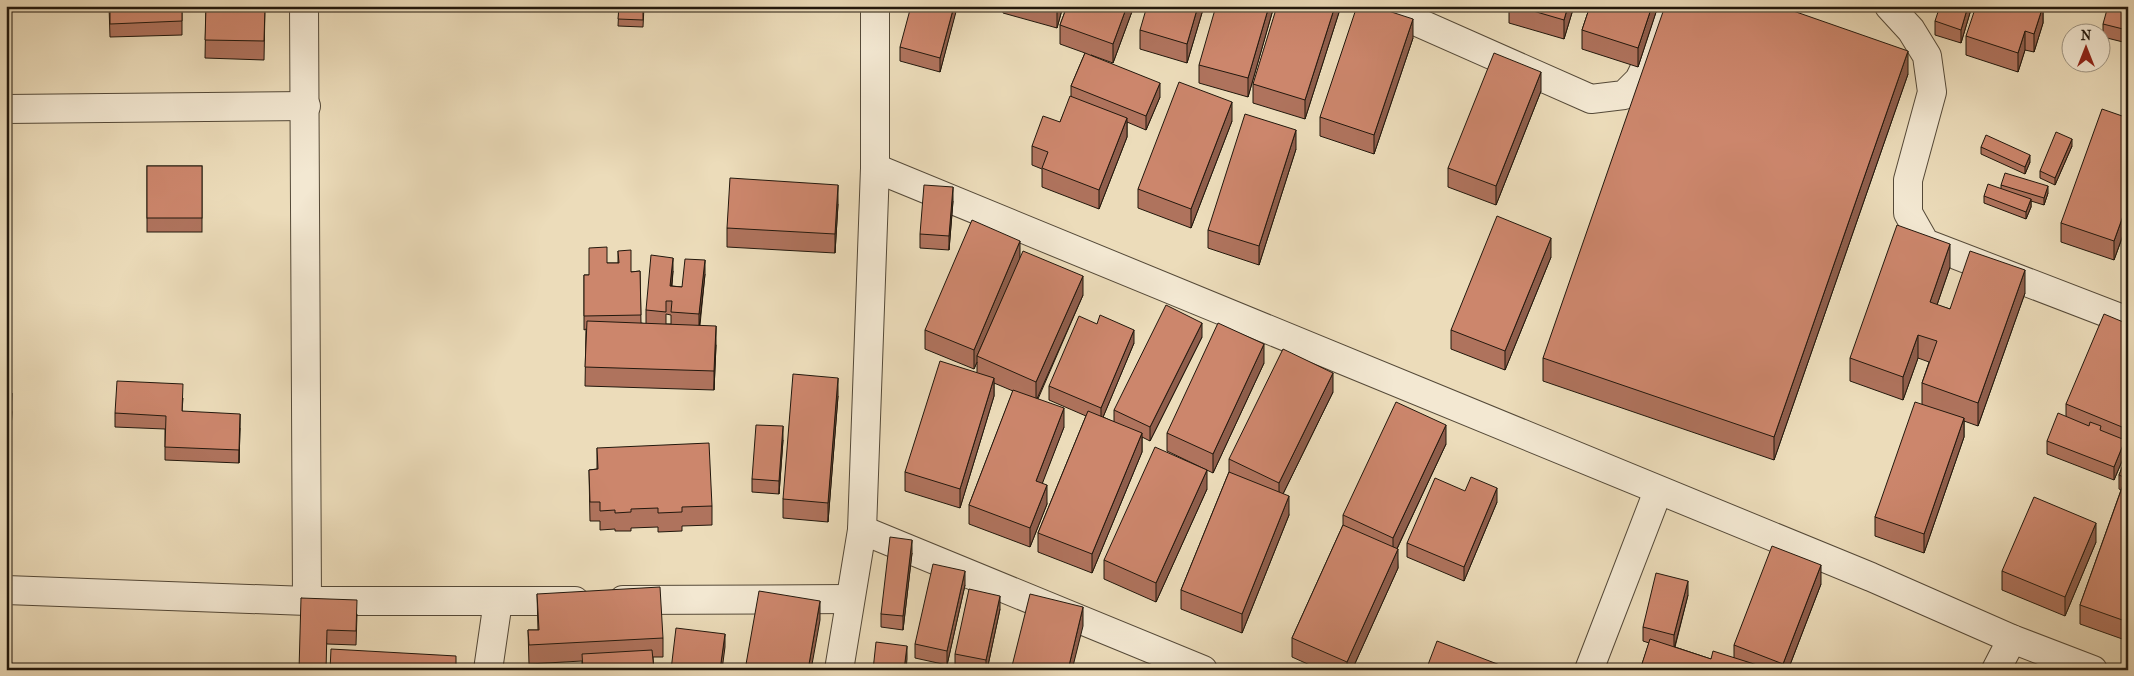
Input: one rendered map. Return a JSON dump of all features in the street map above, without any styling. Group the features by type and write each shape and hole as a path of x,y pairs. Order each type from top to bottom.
{"street":[{"path":"304,6 307,601"},
{"path":"839,670 862,530 875,168 875,6"},
{"path":"1381,6 1591,99 1624,95 1639,80 1675,6"},
{"path":"1889,6 1910,30 1927,56 1932,92 1908,180 1908,213 1925,243 2128,321"},
{"path":"6,109 306,106"},
{"path":"875,168 1871,577 2012,639 2093,670"},
{"path":"1589,670 1658,491"},
{"path":"862,530 1203,670"},
{"path":"6,590 307,601 850,599"},
{"path":"488,670 498,601"},
{"path":"1996,670 2012,639"}],"building":[{"path":"110,6 182,6 182,21 110,24"},
{"path":"206,6 265,6 264,41 205,40"},
{"path":"619,6 643,6 643,20 618,19"},
{"path":"911,6 954,6 940,58 900,47"},
{"path":"1046,6 1057,6 1057,9"},
{"path":"1067,6 1127,6 1113,44 1060,25"},
{"path":"1147,6 1198,6 1187,44 1140,30"},
{"path":"1216,6 1269,6 1248,78 1199,65"},
{"path":"1277,6 1335,6 1305,100 1253,84"},
{"path":"1357,6 1373,6 1413,19 1374,135 1320,117"},
{"path":"1516,6 1568,6 1564,20"},
{"path":"1590,6 1652,6 1638,48 1582,30"},
{"path":"1665,6 1779,6 1908,51 1774,437 1543,358"},
{"path":"1940,6 1968,6 1961,30 1935,21"},
{"path":"1976,6 2043,6 2034,34 2025,31 2018,53 1966,36"},
{"path":"2108,6 2128,6 2127,30 2112,26 2112,22 2104,22"},
{"path":"1085,53 1160,83 1146,116 1071,86"},
{"path":"1494,53 1541,72 1496,186 1448,168"},
{"path":"1179,82 1232,102 1191,209 1138,189"},
{"path":"1070,96 1127,118 1099,190 1042,168 1048,152 1032,146 1043,116 1060,122"},
{"path":"2102,109 2128,118 2128,202 2114,241 2061,223"},
{"path":"1245,114 1296,130 1259,246 1208,230"},
{"path":"2056,132 2072,139 2055,178 2040,171"},
{"path":"1986,135 2030,155 2025,167 1981,147"},
{"path":"147,166 202,166 202,218 147,218"},
{"path":"2005,173 2048,186 2044,198 2001,185"},
{"path":"730,178 838,185 835,234 727,228"},
{"path":"1988,184 2031,199 2026,212 1984,196"},
{"path":"924,185 953,187 949,236 920,234"},
{"path":"1497,216 1551,238 1505,351 1451,330"},
{"path":"972,220 1020,241 974,350 925,330"},
{"path":"1897,225 1950,244 1930,302 1950,309 1970,251 2025,270 1978,403 1922,383 1937,341 1918,335 1903,377 1850,358"},
{"path":"607,247 607,263 619,263 618,251 631,250 631,272 640,271 641,315 584,316 584,275 589,275 589,248"},
{"path":"1023,251 1083,276 1036,382 977,356"},
{"path":"651,255 673,258 670,286 682,287 685,259 705,260 699,314 671,312 672,301 666,301 666,312 646,310"},
{"path":"1166,305 1202,323 1150,427 1114,410"},
{"path":"2104,314 2128,324 2128,413 2122,427 2066,404"},
{"path":"1100,315 1134,330 1101,408 1049,386 1079,316 1097,324"},
{"path":"587,321 716,326 714,371 585,367"},
{"path":"1218,323 1264,344 1213,454 1167,433"},
{"path":"1283,349 1333,373 1279,483 1229,459"},
{"path":"940,361 994,378 960,489 905,472"},
{"path":"793,374 838,378 828,503 783,499"},
{"path":"117,381 183,384 182,411 240,414 239,450 165,447 166,416 115,413"},
{"path":"1013,390 1064,408 1036,481 1047,485 1030,528 969,505"},
{"path":"6,393 12,393 10,428 6,428"},
{"path":"1396,402 1446,425 1393,538 1343,515"},
{"path":"1915,402 1964,418 1924,534 1875,517"},
{"path":"1088,411 1142,433 1092,554 1038,533"},
{"path":"2058,413 2089,426 2090,422 2101,426 2100,430 2125,440 2114,467 2047,441"},
{"path":"756,425 783,426 779,481 752,479"},
{"path":"709,443 712,506 682,507 682,512 658,513 658,508 631,509 631,512 615,513 615,510 600,511 600,502 590,502 589,470 598,469 597,448"},
{"path":"1155,447 1207,470 1156,583 1104,560"},
{"path":"2128,453 2128,479 2119,475"},
{"path":"1229,472 1289,496 1242,614 1181,590"},
{"path":"1471,477 1497,488 1464,567 1407,543 1435,478 1465,491"},
{"path":"2123,485 2128,486 2128,622 2080,605"},
{"path":"2034,497 2096,523 2065,597 2002,571"},
{"path":"1343,525 1398,549 1347,662 1292,638"},
{"path":"890,537 912,540 903,616 881,614"},
{"path":"1772,546 1821,565 1783,664 1734,645"},
{"path":"933,564 965,571 947,651 915,644"},
{"path":"1656,573 1688,581 1674,635 1643,627"},
{"path":"660,587 663,638 529,645 528,630 539,630 537,594"},
{"path":"969,589 1000,596 986,660 955,654"},
{"path":"759,591 820,601 808,670 745,670"},
{"path":"1030,594 1083,607 1068,670 1011,670"},
{"path":"301,598 357,600 356,631 327,630 326,670 299,670"},
{"path":"676,628 725,634 720,670 671,670"},
{"path":"1650,639 1711,659 1713,651 1773,670 1640,670"},
{"path":"1437,641 1513,670 1426,670"},
{"path":"876,642 907,646 904,670 873,670"},
{"path":"331,649 456,656 456,670 330,670"},
{"path":"652,650 654,670 583,670 582,654"},
{"path":"106,665 181,669 106,670"}]}
